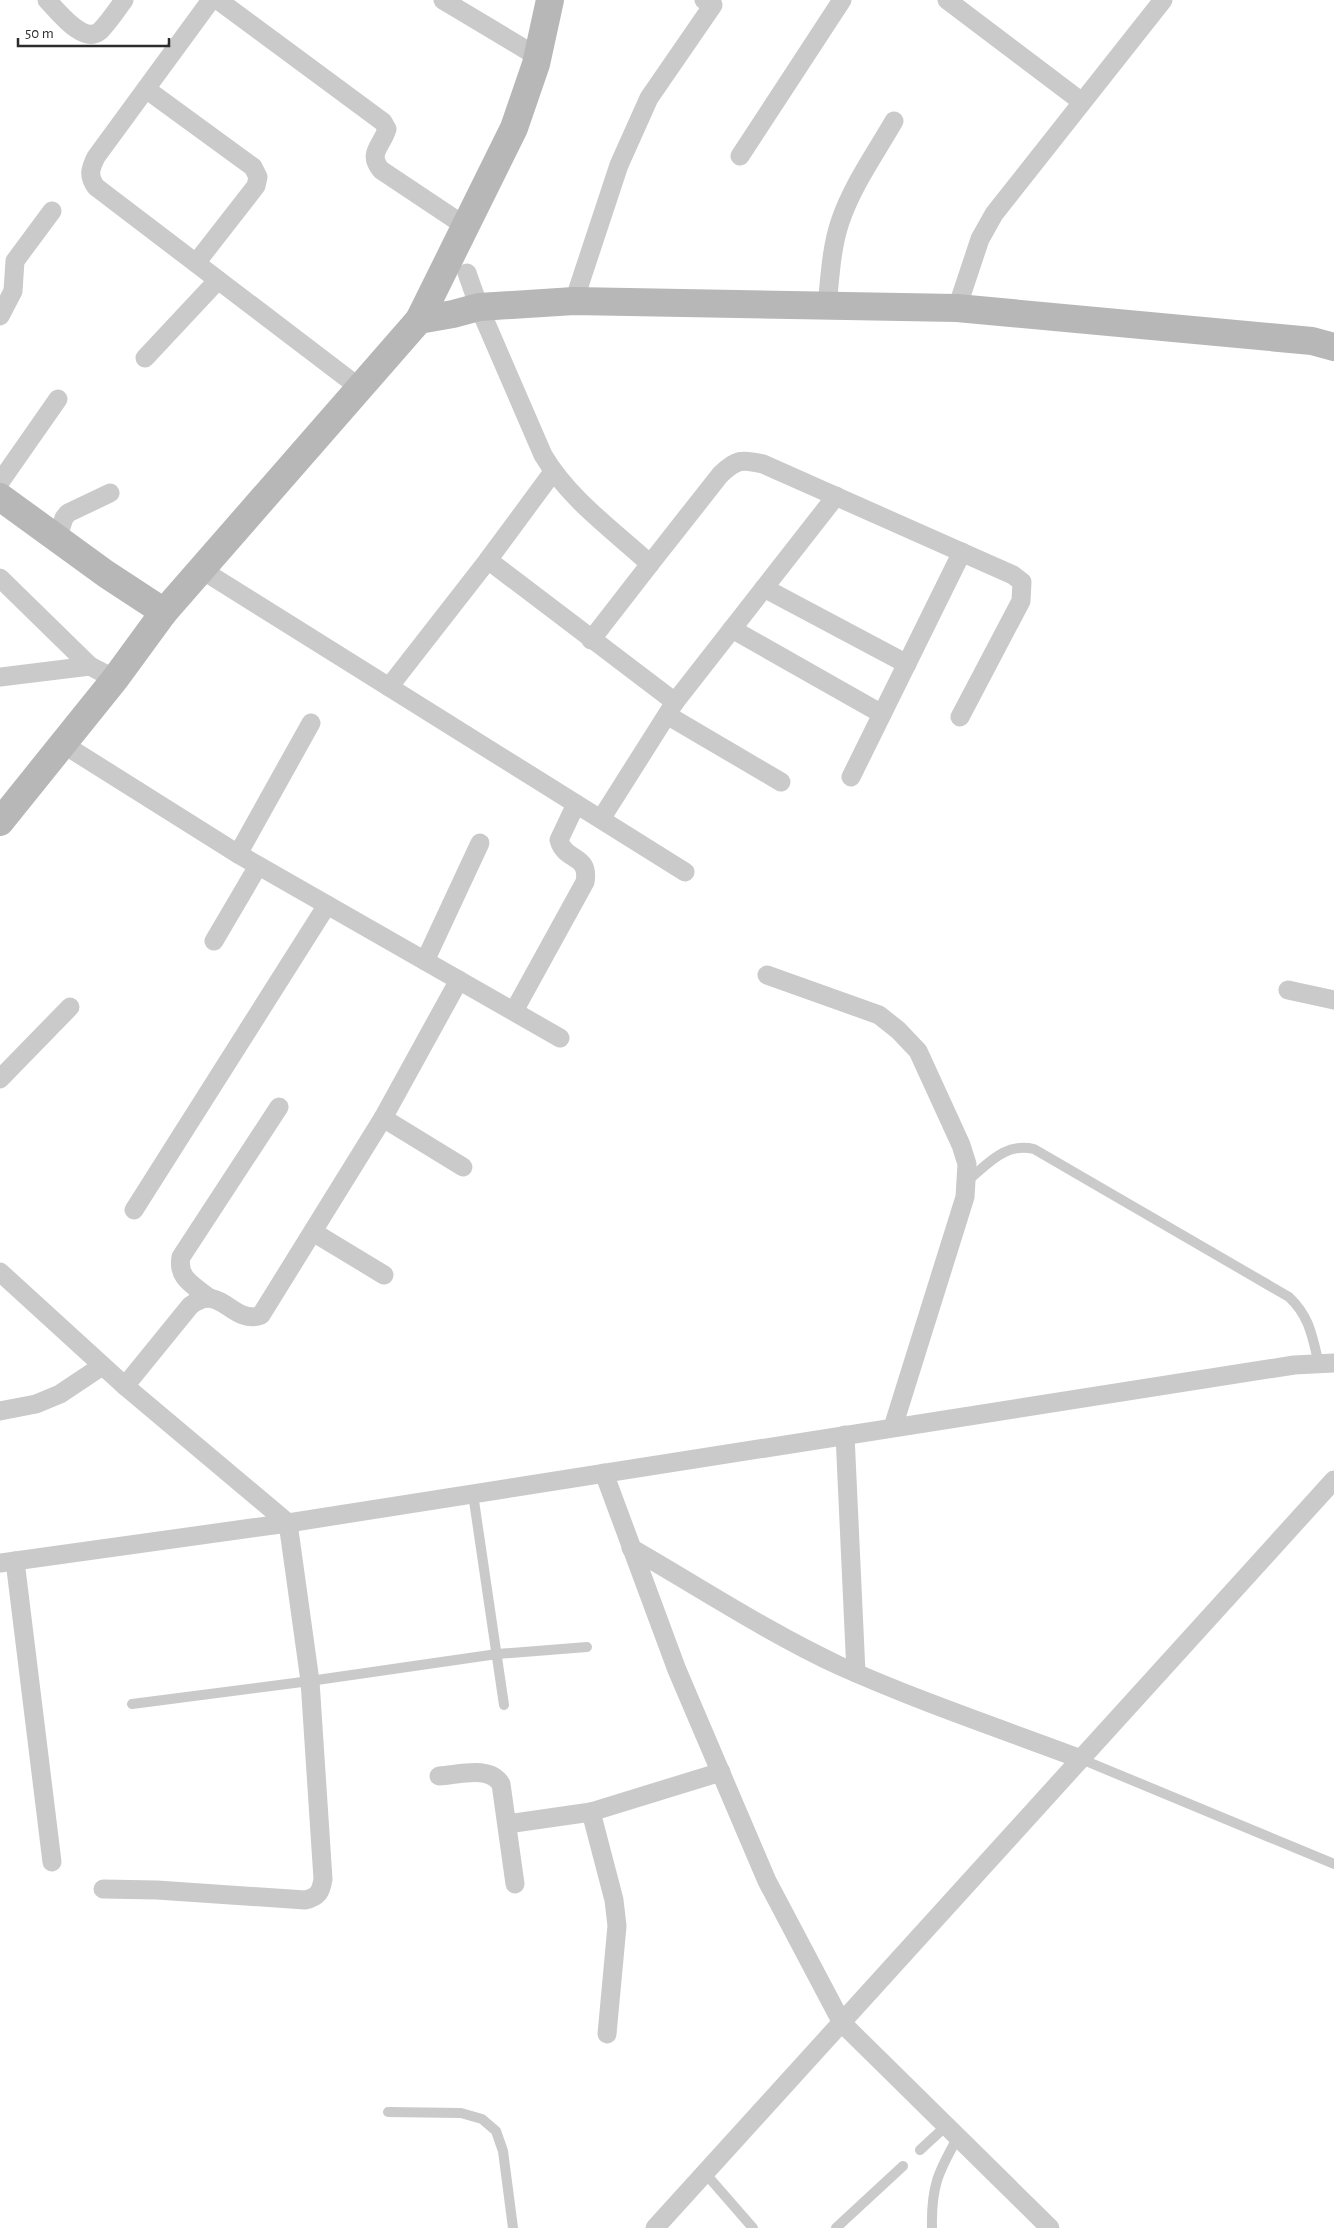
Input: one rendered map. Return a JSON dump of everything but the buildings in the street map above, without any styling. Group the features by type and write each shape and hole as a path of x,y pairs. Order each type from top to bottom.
{"street":[{"path":"48,0 83,34 90,35 99,32 124,0"},
{"path":"211,0 96,156 90,170 90,179 96,188 360,388"},
{"path":"218,0 383,122 387,129 375,154 375,163 381,170 465,226"},
{"path":"443,0 538,56"},
{"path":"0,822 115,679 185,588 419,320 514,128 538,56 550,0"},
{"path":"740,156 842,0"},
{"path":"947,0 1082,102"},
{"path":"957,308 980,238 994,214 1163,0"},
{"path":"574,301 619,165 645,106 711,2"},
{"path":"146,89 253,167 258,177 256,186 196,263"},
{"path":"827,306 834,244 840,223 850,196 894,121"},
{"path":"0,316 14,291 15,261 52,210"},
{"path":"467,273 479,306 543,455 553,472 568,490 650,564"},
{"path":"145,358 218,280"},
{"path":"419,320 453,314 479,306 574,301 957,308 1312,341 1334,346"},
{"path":"0,482 58,399"},
{"path":"592,640 730,464 744,460 764,464 1013,575 1022,582 1023,592 1021,601 960,717"},
{"path":"389,687 488,560 553,472"},
{"path":"57,539 64,518 68,513 110,493"},
{"path":"601,819 671,708 836,496"},
{"path":"0,497 106,574 185,588 389,687 685,872"},
{"path":"850,777 962,552"},
{"path":"488,560 592,640 671,708 781,782"},
{"path":"0,578 90,666 115,679"},
{"path":"764,588 906,664"},
{"path":"732,629 882,714"},
{"path":"0,677 90,666"},
{"path":"238,854 311,723"},
{"path":"63,744 258,866 560,1038"},
{"path":"514,1011 584,882 587,872 583,863 568,854 560,846 558,840 560,832 576,804"},
{"path":"425,961 480,843"},
{"path":"214,941 258,866"},
{"path":"134,1210 327,905"},
{"path":"768,974 879,1015 898,1030 918,1052 961,1145 967,1164 965,1197 893,1428"},
{"path":"279,1107 181,1256 179,1267 184,1278 208,1297 220,1300 244,1316 252,1318 261,1315 383,1118 459,980"},
{"path":"1288,990 1334,1000"},
{"path":"0,1079 70,1007"},
{"path":"383,1118 463,1168"},
{"path":"313,1232 384,1275"},
{"path":"0,1272 102,1366 288,1523 310,1681 324,1879 321,1892 314,1898 305,1900 157,1890 103,1889"},
{"path":"125,1386 190,1306 199,1299 208,1297"},
{"path":"52,1862 7,1562 288,1523 1294,1365 1326,1364"},
{"path":"0,1411 36,1404 60,1394 102,1366"},
{"path":"845,1435 856,1672"},
{"path":"604,1473 677,1670 768,1881 842,2023 1050,2228"},
{"path":"655,2228 1334,1480"},
{"path":"631,1548 800,1646 856,1672 1081,1760"},
{"path":"439,1776 487,1772 497,1777 501,1784 515,1884"},
{"path":"507,1824 591,1812 721,1772"},
{"path":"591,1812 614,1900 617,1926 607,2034"}],"lane":[{"path":"967,1181 1000,1154 1012,1148 1022,1146 1034,1149 1289,1297 1301,1308 1326,1364"},
{"path":"473,1494 504,1705"},
{"path":"132,1704 497,1654 587,1647"},
{"path":"1081,1760 1334,1864"},
{"path":"388,2112 461,2113 482,2119 496,2131 504,2150 514,2228"},
{"path":"920,2150 952,2132"},
{"path":"932,2228 933,2191 952,2132"},
{"path":"836,2228 903,2166"},
{"path":"705,2173 753,2228"}]}
